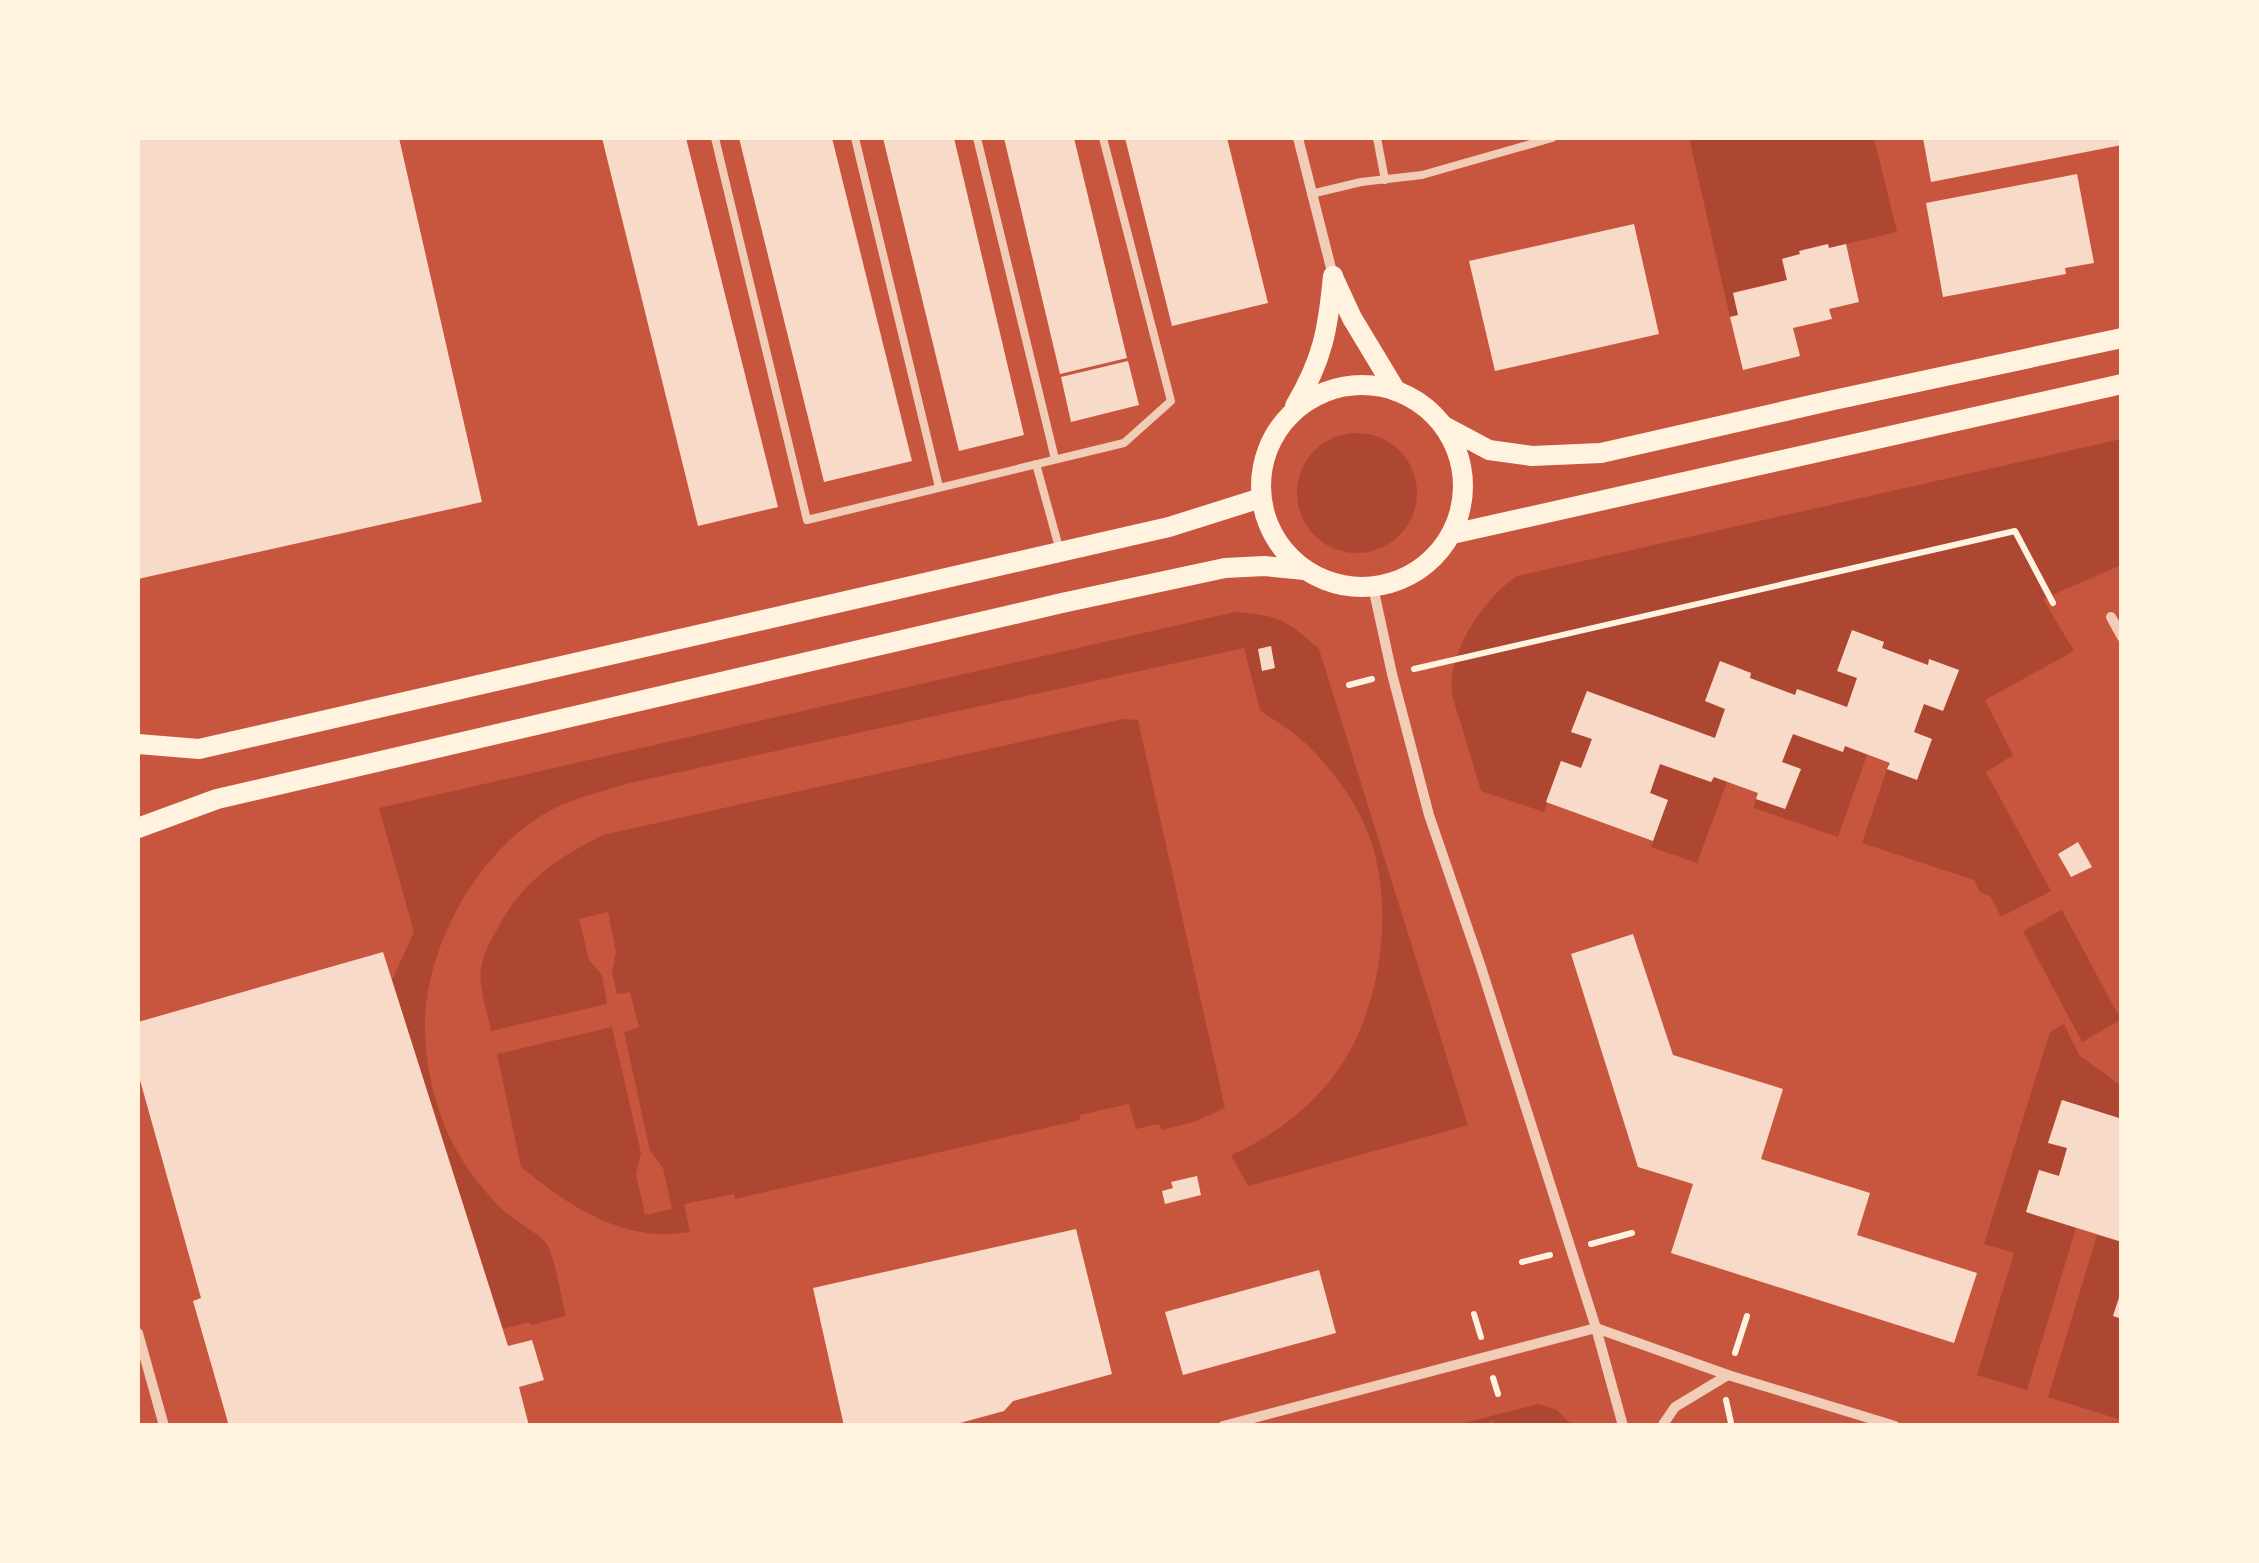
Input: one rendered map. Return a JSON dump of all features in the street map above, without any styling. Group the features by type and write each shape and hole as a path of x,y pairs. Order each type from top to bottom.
{"main road":[{"path":"1333,276 1352,318 1396,391"},
{"path":"1292,413 1322,351 1333,276"},
{"path":"1444,426 1457,450 1463,478 1462,507 1452,534 1432,560 1405,578 1373,587 1350,587 1305,570 1284,550 1268,526 1261,498 1261,472 1268,446 1282,423 1323,392 1360,385 1396,391 1422,405 1444,426 1489,450 1532,456 1601,454 2122,338"},
{"path":"1452,534 2122,384"},
{"path":"138,744 199,749 1169,527 1261,498"},
{"path":"138,828 216,799 1062,603 1225,568 1305,570"}],"street":[{"path":"1298,138 1333,276"},
{"path":"1373,587 1429,814 1596,1328 1623,1426"},
{"path":"2110,617 2122,637"},
{"path":"1222,1426 1596,1328 1728,1375 1895,1426"},
{"path":"138,1333 164,1426"},
{"path":"1662,1426 1675,1407 1728,1375"}],"lane":[{"path":"715,138 807,520 1124,442 1171,401 1103,138"},
{"path":"855,138 939,487"},
{"path":"976,138 1055,459"},
{"path":"1377,138 1385,180"},
{"path":"1311,194 1360,182 1422,175 1552,138"},
{"path":"1036,464 1060,550"}],"path":[{"path":"1432,666 2015,531 2054,604"}],"shaded area":[{"path":"1689,138 1874,138 1897,232 1829,248 1827,244 1783,258 1787,280 1734,292 1738,315 1730,317"},
{"path":"1357,433 1380,438 1399,451 1412,470 1417,493 1412,516 1399,535 1380,548 1357,553 1334,548 1315,535 1302,516 1297,493 1302,470 1315,451 1334,438"},
{"path":"2121,439 2121,565 2043,599 2074,651 1985,700 2013,755 1986,772 2051,891 2001,917 1991,897 1979,891 1974,880 1862,843 1887,769 1917,779 1914,732 1924,704 1943,711 1958,670 1930,660 1928,665 1882,648 1884,642 1838,671 1857,678 1847,707 1798,689 1795,695 1750,678 1751,673 1720,661 1705,701 1725,709 1715,738 1587,691 1571,731 1592,739 1581,768 1561,761 1544,812 1481,791 1453,698 1452,678 1470,628 1492,598 1517,576"},
{"path":"1235,612 1281,621 1319,649 1468,1125 1248,1186 1231,1155 1290,1120 1338,1070 1365,1017 1380,956 1382,924 1377,863 1364,822 1323,761 1260,710 1244,648 630,783 551,810 501,848 461,902 446,932 435,963 425,1026 432,1086 453,1144 469,1171 497,1204 546,1243 555,1266 566,1316 503,1329 392,980 414,932 379,808"},
{"path":"1123,719 1138,720 1225,1108 1162,1130 1159,1124 1136,1129 1129,1104 1080,1115 1080,1120 735,1199 734,1194 684,1204 690,1232 674,1234 638,1231 601,1220 568,1202 521,1167 497,1054 612,1027 641,1153 636,1174 645,1215 672,1209 663,1168 650,1151 624,1032 639,1027 630,992 617,994 612,973 616,952 608,912 579,919 589,960 602,975 607,1004 491,1031 481,983 485,955 516,900 554,863 603,835"},
{"path":"1793,734 1842,752 1845,746 1867,755 1838,837 1754,808 1756,799 1786,809 1801,769 1782,762"},
{"path":"1660,764 1711,782 1714,777 1727,782 1697,863 1651,847 1668,800 1650,793"},
{"path":"2062,910 2121,1020 2082,1042 2023,931"},
{"path":"2064,1024 2079,1055 2121,1086 2121,1119 2061,1100 2048,1142 2067,1148 2059,1176 2039,1170 2026,1212 2076,1228 2027,1390 1977,1375 2014,1253 1984,1244 2050,1032"},
{"path":"2097,1235 2121,1242 2121,1289 2113,1316 2121,1319 2121,1420 2048,1397"},
{"path":"1538,1404 1557,1410 1572,1425 1495,1425 1493,1421 1457,1425"}],"building":[{"path":"138,138 399,138 482,502 138,579"},
{"path":"602,138 686,138 778,507 698,526"},
{"path":"739,138 832,138 912,461 824,482"},
{"path":"883,138 954,138 1024,435 959,451"},
{"path":"1004,138 1074,138 1127,358 1060,374"},
{"path":"1125,138 1227,138 1268,303 1172,326"},
{"path":"1923,138 2122,138 2122,145 1931,182"},
{"path":"2077,174 2094,263 2065,268 2066,274 1943,297 1926,203"},
{"path":"1634,224 1659,334 1495,371 1469,261"},
{"path":"1828,244 1829,248 1846,244 1859,302 1829,309 1832,319 1793,328 1800,356 1743,370 1730,317 1738,315 1733,293 1787,280 1782,259"},
{"path":"1128,361 1139,405 1071,422 1061,377"},
{"path":"1852,630 1884,642 1882,648 1928,665 1929,659 1959,670 1943,711 1924,704 1914,732 1932,739 1917,780 1887,769 1890,763 1845,746 1843,752 1793,734 1782,762 1801,769 1785,809 1756,799 1758,793 1714,777 1711,782 1660,764 1650,793 1668,800 1653,841 1546,802 1561,761 1581,768 1592,739 1571,732 1587,691 1715,738 1725,709 1705,701 1720,661 1751,673 1750,678 1795,695 1797,689 1847,707 1857,678 1837,671"},
{"path":"1271,646 1275,668 1262,671 1258,649"},
{"path":"2078,842 2092,867 2071,877 2058,854"},
{"path":"1633,934 1673,1055 1783,1089 1761,1159 1870,1193 1857,1235 1977,1273 1954,1343 1671,1253 1693,1184 1638,1167 1571,954"},
{"path":"383,952 508,1346 532,1340 544,1380 519,1387 529,1426 229,1426 193,1301 201,1298 138,1073 138,1022"},
{"path":"2062,1100 2122,1119 2122,1242 2026,1212 2039,1170 2059,1176 2067,1148 2048,1143"},
{"path":"1197,1176 1201,1195 1165,1204 1162,1191 1173,1188 1171,1182"},
{"path":"1076,1229 1112,1374 1013,1401 1004,1411 949,1426 844,1426 813,1288"},
{"path":"1319,1270 1336,1333 1183,1375 1165,1312"},
{"path":"2122,1292 2122,1319 2113,1316"}]}
